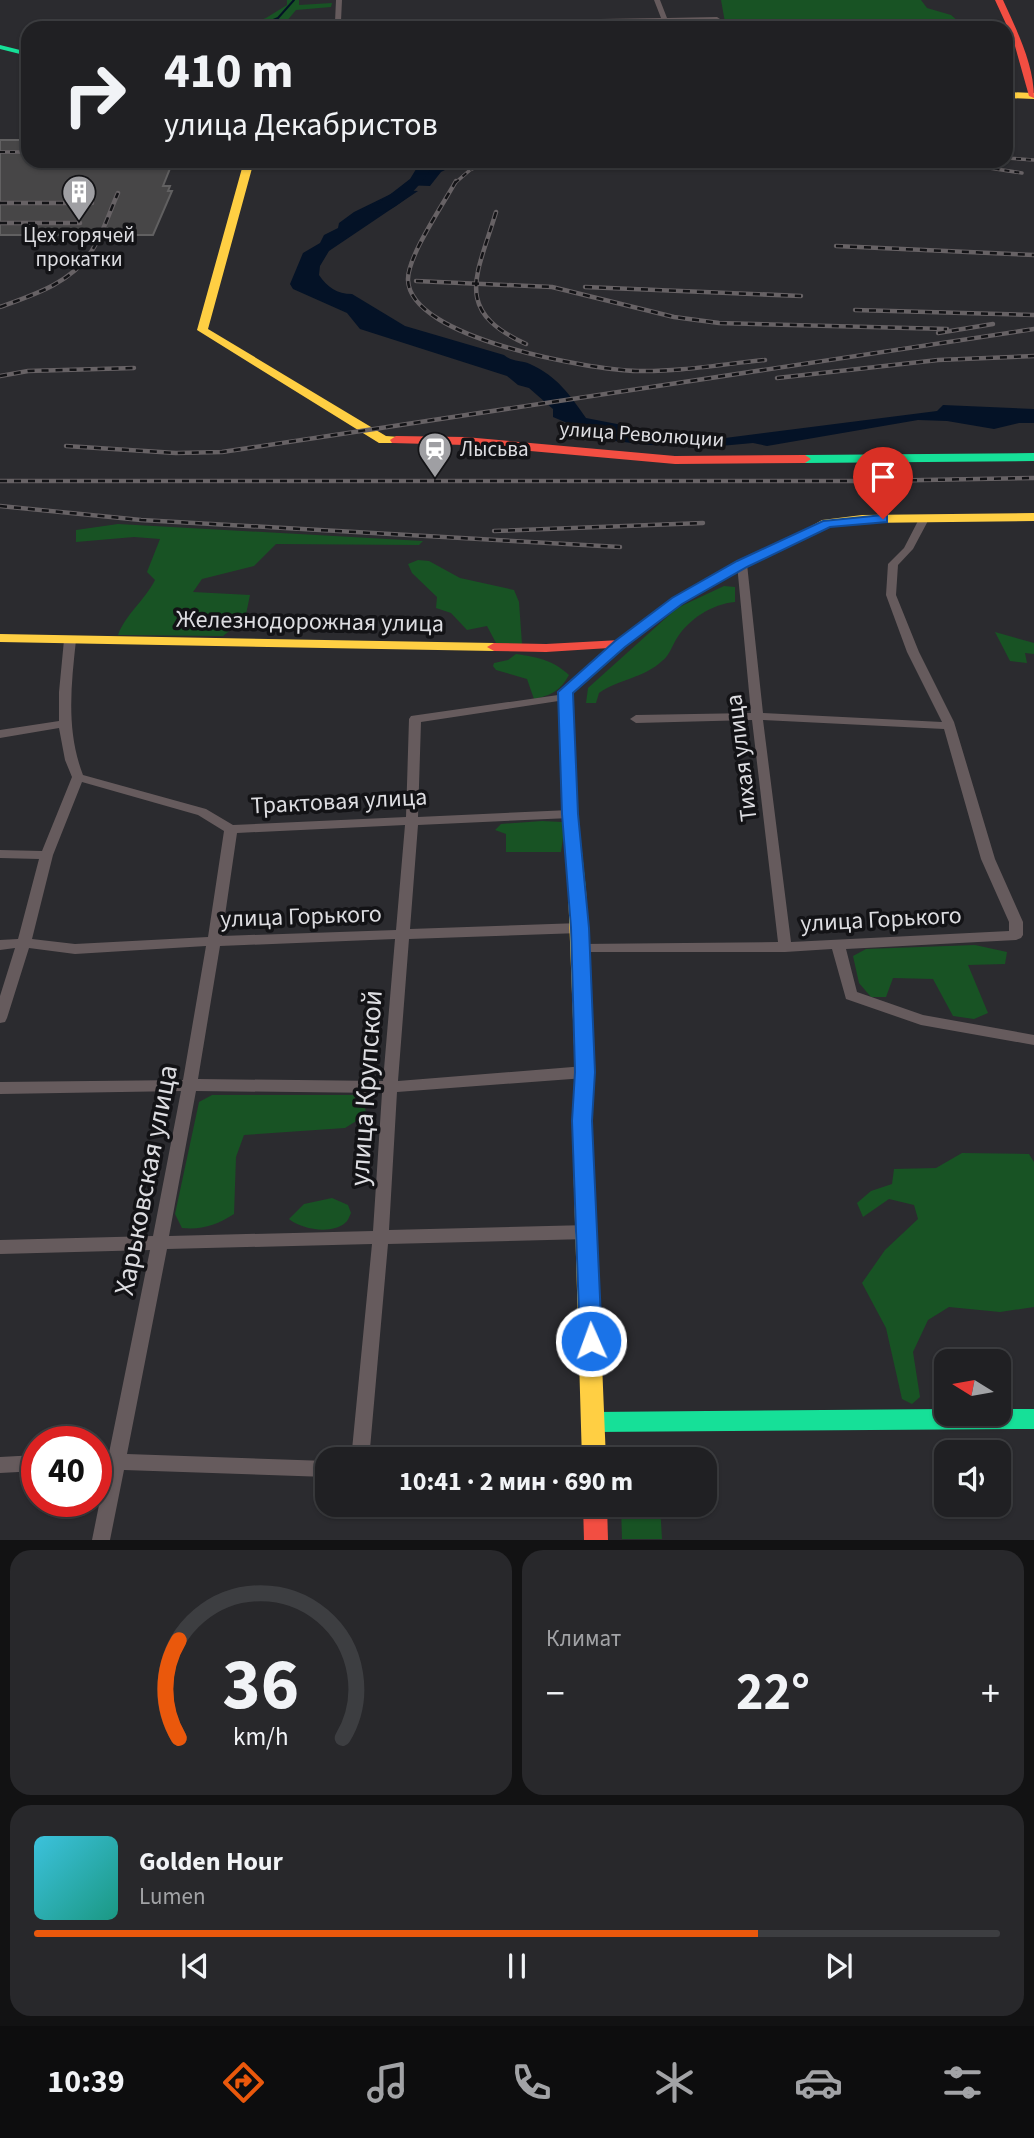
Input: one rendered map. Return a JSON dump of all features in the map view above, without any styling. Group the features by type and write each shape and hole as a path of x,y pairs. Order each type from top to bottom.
{"street":[{"path":"338,21 339,0"},
{"path":"657,0 664,21"},
{"path":"999,0 1009,21"},
{"path":"624,21 663,18 717,19"},
{"path":"1013,30 1029,64 1033,96 1013,95"},
{"path":"1017,39 1034,40"},
{"path":"0,47 21,52"},
{"name":"улица Революции","path":"247,168 202,330 383,440 465,440 675,460 1034,457"},
{"path":"594,1447 582,1121 585,1072 580,928 570,814 565,692 620,644 677,601 742,564 827,523 862,519 1034,517"},
{"path":"636,719 757,716 949,726 913,652 891,595 893,564 908,549 924,519"},
{"name":"Тихая улица","path":"742,564 785,947"},
{"name":"Железнодорожная улица","path":"0,638 546,648 620,644"},
{"path":"0,1018 24,943 47,855 78,777 67,754 64,724 70,640"},
{"name":"улица Крупской","path":"361,1447 381,1237 390,1087 412,821 415,719 565,697"},
{"path":"0,734 64,724"},
{"name":"улица Горького","path":"580,949 785,947 1016,935 1016,922 988,859 949,726"},
{"name":"Трактовая улица","path":"78,777 202,812 231,829 570,814"},
{"name":"Харьковская улица","path":"101,1539 190,1085 216,941 231,829"},
{"path":"0,854 47,855"},
{"name":"улица Горького","path":"0,945 24,943 75,949 216,941 580,928"},
{"path":"838,944 851,995 921,1020 1034,1040"},
{"path":"0,1088 190,1085 390,1087 585,1072"},
{"path":"0,1247 588,1232"},
{"path":"594,1422 1034,1419"},
{"path":"112,1460 315,1468"},
{"path":"0,1465 21,1464"},
{"path":"596,1517 597,1539"}],"green space":[{"path":"287,0 299,0 299,5 332,3 331,7 296,10 287,21 258,21 287,5"},
{"path":"721,0 921,0 927,8 951,15 958,21 884,21 725,21"},
{"path":"118,524 423,541 419,545 276,544 254,566 202,579 193,592 250,595 245,619 223,636 118,635 155,580 147,572 160,539 134,537 76,542 76,530"},
{"path":"418,560 429,561 460,578 514,590 519,602 522,644 496,643 487,626 467,630 451,613 436,608 437,597 412,573 408,564"},
{"path":"724,586 735,587 735,602 718,606 688,625 667,656 655,667 599,693 596,703 586,703 588,688 677,608"},
{"path":"995,632 1034,643 1034,654 1025,653 1027,663 1010,661"},
{"path":"516,654 544,660 569,675 555,692 534,699 527,679 496,670 493,666 494,663 508,660"},
{"path":"562,822 564,831 561,852 506,852 506,834 495,830 501,824"},
{"path":"975,945 1007,952 1005,964 968,965 988,1013 974,1019 953,1016 933,979 893,978 886,997 871,997 859,983 853,956 866,949"},
{"path":"212,1095 364,1095 366,1115 345,1128 244,1135 236,1157 234,1214 209,1226 182,1228 175,1214 199,1102"},
{"path":"962,1153 1029,1154 1034,1162 1034,1307 1000,1312 949,1307 928,1320 913,1352 920,1397 912,1404 902,1399 886,1328 862,1283 885,1250 918,1219 914,1205 889,1199 863,1217 857,1203 871,1191 892,1184 894,1169 936,1168"},
{"path":"332,1198 348,1205 351,1213 347,1221 339,1227 316,1229 301,1226 289,1219 304,1204"},
{"path":"621,1517 661,1517 662,1539 622,1539"}],"water":[{"path":"418,168 449,168 441,172 430,186 403,185 413,177"},
{"path":"399,190 418,191 329,251 320,266 319,275 322,279 333,289 352,294 405,326 504,355 540,369 562,387 586,418 648,430 725,438 937,411 943,405 1034,409 1034,423 1019,423 994,429 947,421 918,420 767,446 753,443 720,446 648,445 607,440 553,417 553,409 529,388 518,385 507,376 360,329 347,313 293,289 290,284 303,253 320,243 324,235 338,228 339,223 354,212"}],"building":[{"name":"Цех горячей прокатки","path":"0,140 21,140 21,168 170,168 163,186 170,186 168,191 172,191 153,235 0,235"}],"waterway":[{"path":"271,21 278,18 294,0"},
{"name":"Лысьва","path":"380,209 401,194 425,168"}],"railway":[{"path":"0,152 21,152"},
{"path":"1013,158 1034,160"},
{"path":"455,183 474,168"},
{"path":"989,168 1022,173"},
{"path":"456,181 420,244 409,270 408,280 417,301 438,319 506,347 583,365 638,371 765,360"},
{"path":"0,307 50,287 83,263 99,238 118,193"},
{"path":"0,203 92,203"},
{"path":"477,284 482,255 496,212"},
{"path":"0,223 80,223"},
{"path":"836,246 1034,255"},
{"path":"416,281 477,284"},
{"path":"477,284 552,287 674,317 719,323 947,329"},
{"path":"477,284 479,304 487,318 526,344"},
{"path":"585,287 801,296"},
{"path":"855,310 1034,315"},
{"path":"938,333 993,324"},
{"path":"66,446 176,453 222,452 1034,329"},
{"path":"777,378 938,360 1034,356"},
{"path":"0,376 28,371 134,368"},
{"path":"0,481 870,481 1034,478"},
{"path":"0,506 141,520 620,547"},
{"path":"494,531 703,523"}],"traffic: fast":[{"path":"0,47 21,52"},
{"path":"805,459 1034,457"},
{"path":"577,890 570,814 565,692 634,632 679,600 808,532"},
{"path":"594,1422 1034,1419"}],"traffic: slow":[{"path":"1013,95 1034,96"},
{"path":"247,168 202,330 383,440 396,440"},
{"path":"808,532 827,523 862,519 1034,517"},
{"path":"0,638 494,647"},
{"path":"577,890 585,1072 582,1121 594,1447"}],"traffic: jam":[{"path":"999,0 1009,21"},
{"path":"1013,30 1033,96"},
{"path":"396,440 465,441 675,460 805,459"},
{"path":"494,647 546,648 620,644"},
{"path":"595,1517 596,1540"}],"place":[{"name":"Цех горячей прокатки","path":"79,222"},
{"name":"Лысьва","path":"435,479"}],"route":[{"path":"591,1341 582,1121 585,1072 580,928 570,814 565,692 620,644 677,601 742,564 827,523 883,519"}]}
